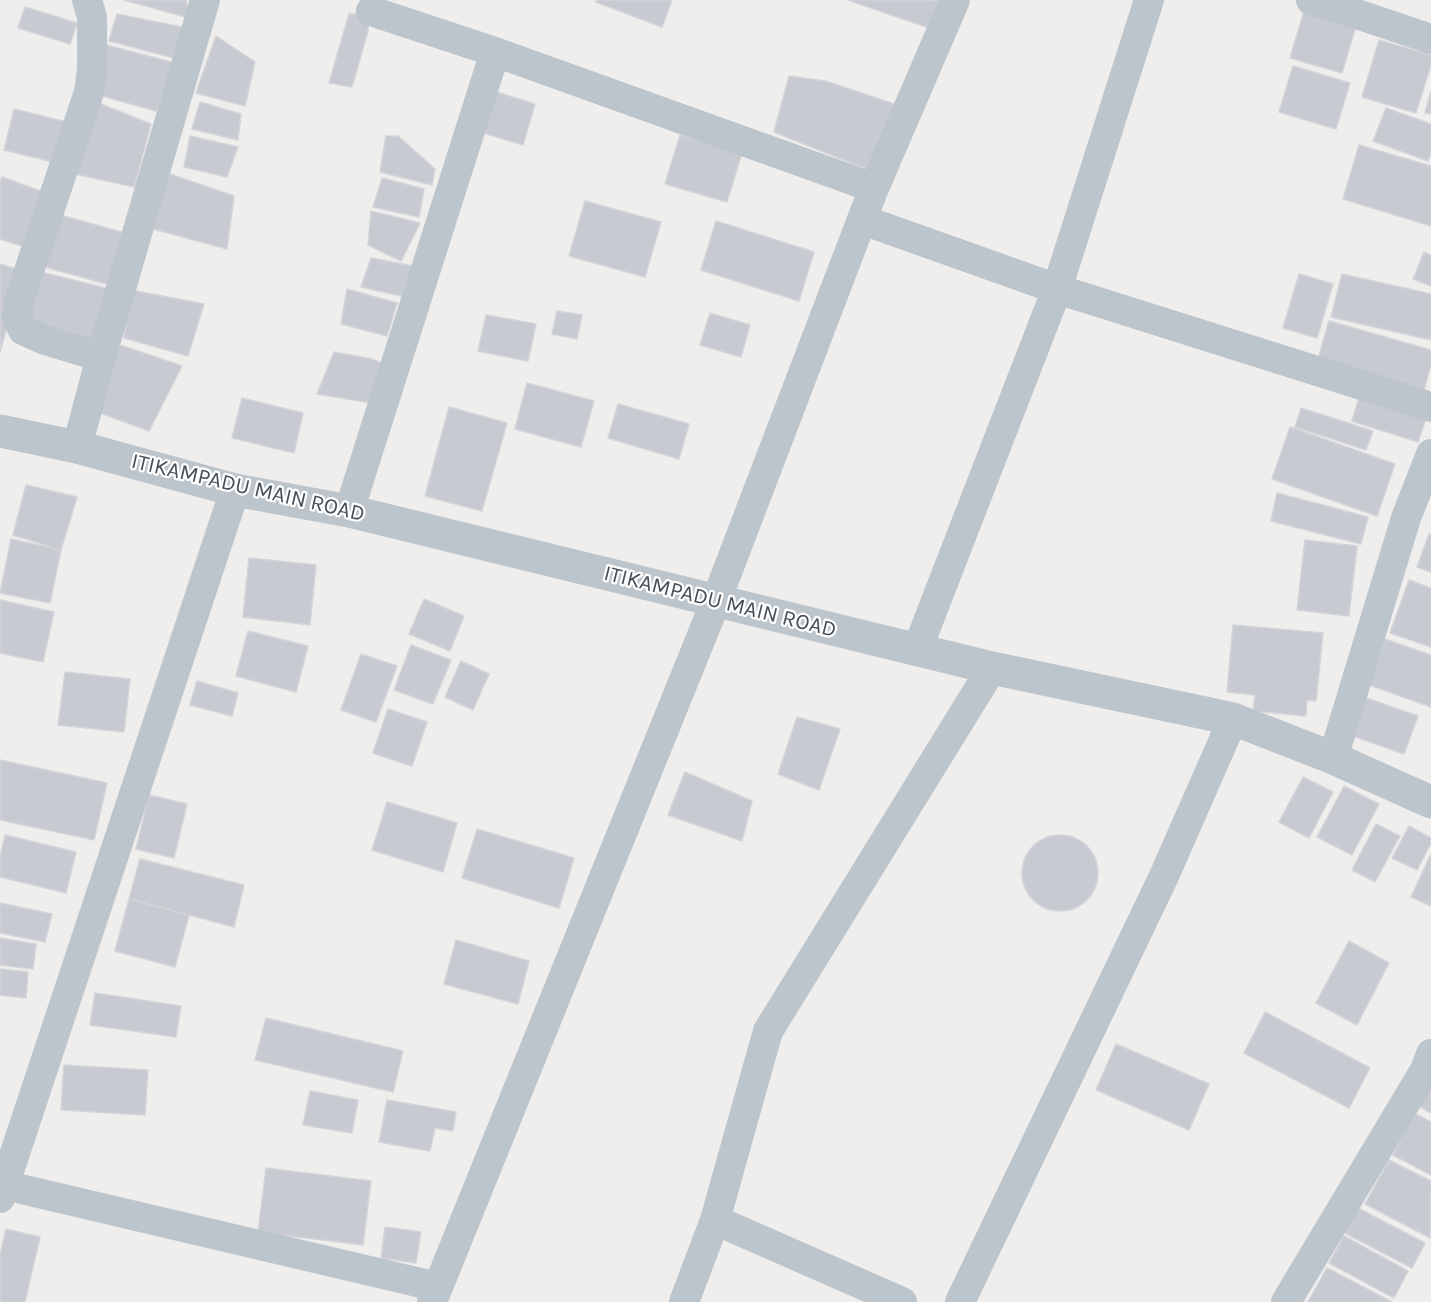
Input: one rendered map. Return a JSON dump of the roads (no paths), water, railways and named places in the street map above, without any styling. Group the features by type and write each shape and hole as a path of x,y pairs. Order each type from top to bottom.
{"street":[{"path":"87,0 92,17 92,70 89,92 19,301 17,318 24,330 45,340 101,357"},
{"path":"77,447 205,0"},
{"path":"235,490 2,1192 435,1295 716,601 874,188 955,0"},
{"path":"916,650 1057,289 1149,0"},
{"path":"1311,0 1431,39"},
{"path":"370,11 495,52 874,188"},
{"path":"349,511 495,52"},
{"path":"863,220 1057,289 1431,407"},
{"name":"ITIKAMPADU MAIN ROAD","path":"0,431 77,447 235,490 349,511 992,668 1233,719 1333,758 1431,802"},
{"path":"1333,758 1419,522 1431,454"},
{"path":"684,1302 715,1220 768,1031 992,668"},
{"path":"960,1302 1164,876 1233,719"},
{"path":"1286,1302 1425,1070 1431,1054"},
{"path":"715,1220 902,1302"}]}
